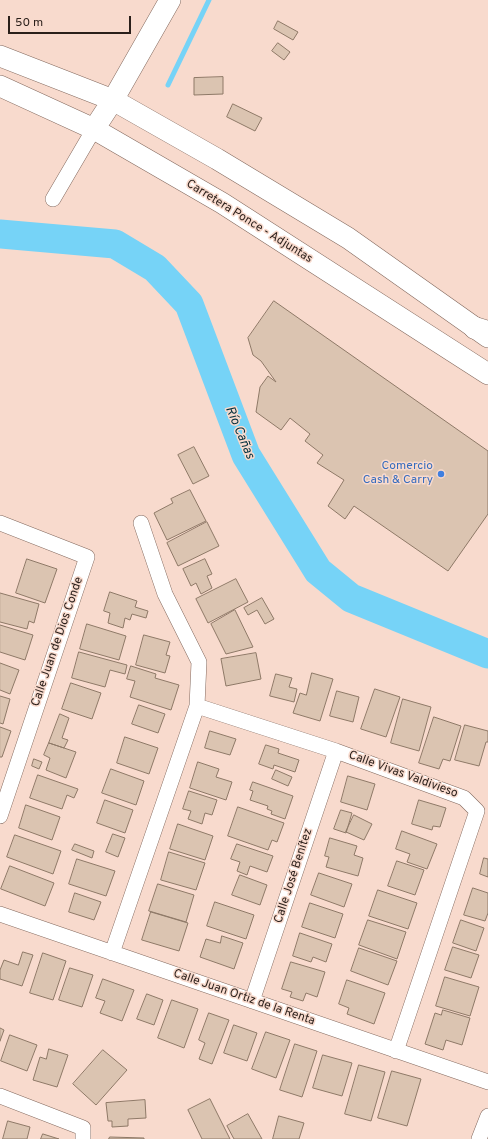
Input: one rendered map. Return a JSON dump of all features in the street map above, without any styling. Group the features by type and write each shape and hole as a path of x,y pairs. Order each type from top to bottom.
{"street":[{"path":"53,199 94,129 113,100 170,0"},
{"path":"0,56 113,100 217,159 348,238 484,332"},
{"name":"Carretera Ponce - Adjuntas","path":"0,86 94,129 222,203 488,374"},
{"name":"Calle Juan de Dios Conde","path":"0,523 87,557 0,816"},
{"path":"112,953 197,706 199,662 165,594 141,523"},
{"name":"Calle Vivas Valdivieso","path":"197,706 336,751 464,798 477,811 396,1051"},
{"name":"Calle José Benítez","path":"252,1001 336,751"},
{"name":"Calle Juan Ortiz de la Renta","path":"0,914 488,1082"},
{"path":"0,1096 83,1128 83,1139"},
{"path":"479,1139 488,1116"}],"building":[{"path":"278,21 298,32 293,40 274,29"},
{"path":"278,43 290,52 284,60 272,51"},
{"path":"223,77 223,94 194,95 194,78"},
{"path":"233,104 262,118 255,131 227,117"},
{"path":"274,301 488,451 488,514 448,571 354,506 345,519 328,506 344,480 317,463 323,455 305,441 310,434 290,418 281,430 256,412 260,387 268,376 276,382 261,361 253,355 248,338"},
{"path":"194,447 209,476 193,484 178,455"},
{"path":"190,490 206,521 167,540 154,513 173,503 171,499"},
{"path":"207,522 219,546 178,566 167,543"},
{"path":"27,559 57,569 45,603 16,593"},
{"path":"205,559 212,574 207,576 212,588 201,594 196,583 191,586 183,569"},
{"path":"236,579 248,602 208,623 196,599"},
{"path":"110,592 137,601 135,607 148,611 146,618 132,614 130,620 125,618 123,628 108,623 110,613 104,611"},
{"path":"0,593 39,604 34,623 29,621 27,629 0,622"},
{"path":"262,598 274,619 265,624 257,610 248,615 244,608"},
{"path":"235,610 253,647 226,654 211,624"},
{"path":"87,624 126,636 119,660 80,649"},
{"path":"0,625 33,635 25,660 0,652"},
{"path":"144,635 170,642 166,655 170,656 165,673 136,665"},
{"path":"79,652 127,665 125,674 110,670 105,687 72,678"},
{"path":"256,653 261,679 226,686 221,659"},
{"path":"0,663 19,670 10,694 0,690"},
{"path":"131,666 156,674 155,678 179,685 171,710 130,697 135,681 127,679"},
{"path":"312,673 333,679 320,721 293,713 300,693 306,695"},
{"path":"276,674 292,678 289,687 297,689 294,702 270,696"},
{"path":"71,683 101,693 92,719 62,709"},
{"path":"375,689 400,697 386,737 361,729"},
{"path":"337,691 359,697 353,722 330,716"},
{"path":"0,696 10,699 3,724 0,723"},
{"path":"403,699 431,707 419,751 391,743"},
{"path":"139,705 165,714 158,733 132,724"},
{"path":"60,714 69,718 62,738 68,740 64,748 49,743"},
{"path":"434,717 461,726 450,761 443,759 439,769 419,763"},
{"path":"465,725 488,731 488,742 486,742 479,766 455,760"},
{"path":"0,727 11,731 2,757 0,757"},
{"path":"210,731 236,739 230,755 205,748"},
{"path":"125,737 158,748 149,774 117,763"},
{"path":"49,743 76,752 66,778 46,770 50,758 44,755"},
{"path":"266,745 279,749 278,753 299,760 295,772 274,765 273,769 259,764"},
{"path":"34,759 42,762 39,769 32,766"},
{"path":"198,762 219,769 216,777 232,782 226,800 190,788"},
{"path":"111,769 144,781 136,805 102,793"},
{"path":"276,770 292,777 288,786 272,779"},
{"path":"38,775 78,789 74,798 67,795 62,809 30,798"},
{"path":"348,776 375,784 367,810 341,802"},
{"path":"253,782 293,796 285,819 271,814 272,811 267,809 268,806 250,800 253,791 250,790"},
{"path":"189,791 217,800 212,815 205,813 202,824 188,819 191,811 183,809"},
{"path":"105,800 133,810 125,833 97,823"},
{"path":"419,800 446,808 440,827 433,826 432,830 412,824"},
{"path":"26,805 60,817 52,840 19,828"},
{"path":"238,807 284,823 277,842 272,840 268,850 228,836"},
{"path":"341,810 352,813 346,833 334,829"},
{"path":"354,815 372,824 364,840 346,832"},
{"path":"178,824 213,836 205,860 170,849"},
{"path":"402,831 437,844 427,869 407,862 410,854 396,849"},
{"path":"113,834 125,838 118,857 106,852"},
{"path":"15,835 61,851 53,874 7,857"},
{"path":"330,838 357,846 354,855 363,858 358,876 326,867 329,857 325,856"},
{"path":"75,844 94,851 92,858 72,850"},
{"path":"237,844 273,856 267,872 250,866 247,875 237,871 240,862 231,859"},
{"path":"169,852 205,863 196,890 161,880"},
{"path":"484,858 488,859 488,877 480,874"},
{"path":"77,859 115,871 106,896 69,884"},
{"path":"397,861 424,870 415,895 388,886"},
{"path":"10,866 54,883 45,906 1,889"},
{"path":"319,873 352,884 344,907 311,895"},
{"path":"240,875 267,885 260,905 232,895"},
{"path":"158,884 194,895 186,922 149,911"},
{"path":"473,888 488,893 488,913 485,921 464,915"},
{"path":"378,890 417,903 408,929 369,916"},
{"path":"75,893 101,902 94,920 69,912"},
{"path":"215,902 254,915 246,939 207,926"},
{"path":"310,903 343,914 335,938 302,927"},
{"path":"151,912 188,923 179,951 142,940"},
{"path":"368,920 406,932 397,959 359,945"},
{"path":"461,920 484,928 476,951 453,943"},
{"path":"300,933 332,944 326,962 313,957 311,962 293,956"},
{"path":"222,936 243,943 234,969 200,957 206,939 220,943"},
{"path":"453,947 479,955 471,978 445,970"},
{"path":"359,948 397,961 388,985 351,971"},
{"path":"23,952 33,955 22,986 0,979 0,970 4,960 18,965"},
{"path":"43,953 66,961 53,1000 30,993"},
{"path":"291,962 325,972 317,997 306,993 303,1001 290,997 292,992 282,989"},
{"path":"70,968 93,975 82,1007 59,1000"},
{"path":"445,977 479,987 470,1016 436,1006"},
{"path":"103,979 134,990 122,1021 100,1013 105,1001 96,998"},
{"path":"347,980 385,993 374,1024 347,1014 349,1008 339,1004"},
{"path":"147,994 163,1000 154,1025 137,1019"},
{"path":"172,1000 198,1009 184,1048 158,1038"},
{"path":"443,1010 470,1018 462,1045 446,1040 443,1050 425,1044 435,1013 441,1015"},
{"path":"209,1013 229,1020 212,1064 199,1059 205,1043 199,1040"},
{"path":"234,1025 257,1033 247,1061 224,1053"},
{"path":"0,1028 4,1030 0,1041"},
{"path":"266,1032 290,1040 276,1078 252,1069"},
{"path":"10,1035 37,1045 27,1071 1,1061"},
{"path":"295,1044 317,1051 302,1097 280,1090"},
{"path":"49,1049 68,1055 57,1087 33,1080 40,1057 46,1059"},
{"path":"103,1050 127,1070 96,1105 73,1084"},
{"path":"323,1055 352,1063 342,1096 313,1088"},
{"path":"359,1065 385,1072 371,1121 345,1114"},
{"path":"392,1071 421,1079 407,1126 378,1118"},
{"path":"210,1099 230,1139 202,1139 188,1110"},
{"path":"145,1100 146,1118 128,1119 128,1126 112,1127 112,1121 108,1121 106,1103"},
{"path":"248,1114 262,1139 234,1139 227,1126"},
{"path":"279,1116 304,1123 299,1139 273,1139"},
{"path":"8,1121 30,1127 27,1139 3,1139"},
{"path":"43,1134 59,1139 41,1139"},
{"path":"110,1137 144,1138 144,1139 109,1139"}],"waterway":[{"path":"168,85 209,0"},
{"name":"Río Cañas","path":"0,234 115,244 155,268 189,304 246,455 318,571 351,598 488,654"}],"place":[{"name":"Comercio Cash & Carry","path":"441,474"}]}
